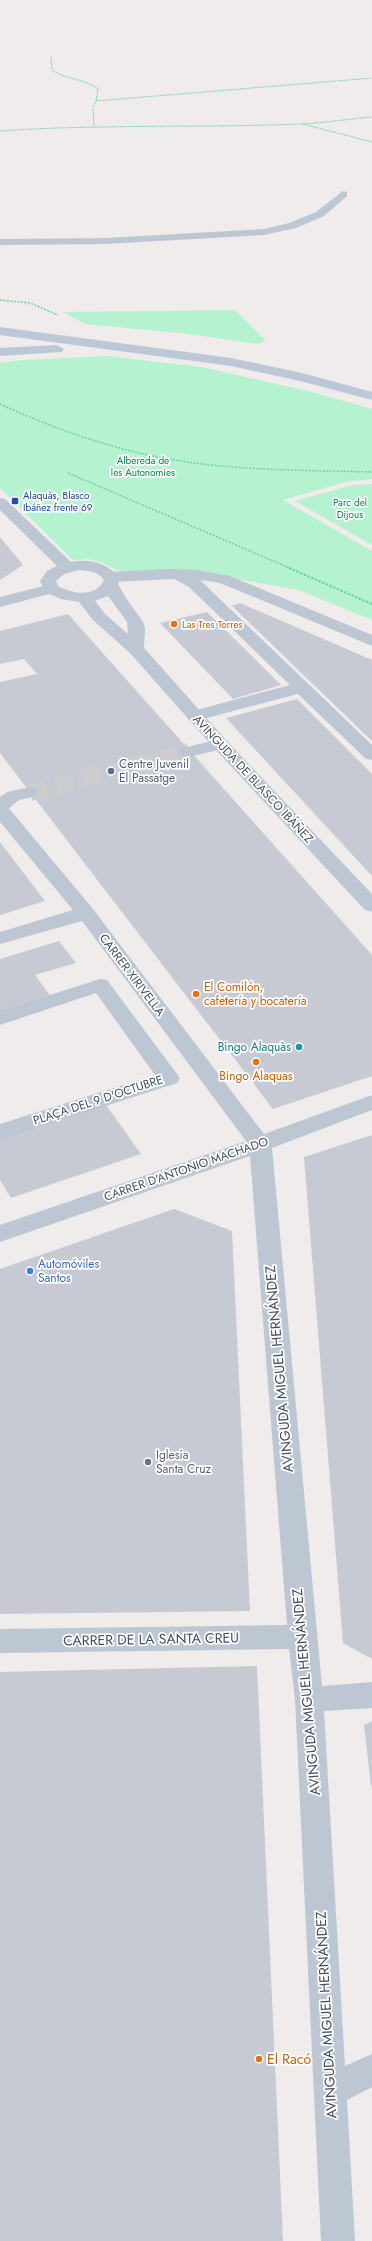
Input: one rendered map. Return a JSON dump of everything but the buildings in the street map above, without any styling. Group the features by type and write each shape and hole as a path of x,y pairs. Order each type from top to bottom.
{"main road":[{"path":"0,331 231,362 302,377 372,396"},
{"path":"0,352 54,349 154,352"}],"street":[{"path":"0,502 67,567"},
{"path":"51,589 48,581 51,576 67,567 90,566 106,572 118,600 136,622 136,649"},
{"path":"0,602 51,589 65,596 83,597 102,592 111,581 143,574 201,575 224,579 372,641"},
{"path":"179,575 195,584 372,755"},
{"path":"213,601 220,594 230,591 249,589"},
{"name":"AVINGUDA DE BLASCO IBÁÑEZ","path":"83,597 99,617 136,649 220,744 372,906"},
{"path":"195,716 303,688"},
{"path":"189,752 220,744"},
{"path":"0,806 13,796 30,792"},
{"name":"CARRER XIRIVELLA","path":"0,810 86,913 260,1144"},
{"path":"0,938 86,913"},
{"name":"PLAÇA DEL 9 D'OCTUBRE","path":"0,1018 100,985 169,1078 0,1132"},
{"name":"CARRER D'ANTONIO MACHADO","path":"0,1233 260,1144 372,1102"},
{"name":"AVINGUDA MIGUEL HERNÁNDEZ","path":"260,1144 302,1637 309,1699 338,2241"},
{"name":"CARRER DE LA SANTA CREU","path":"0,1641 302,1637"},
{"path":"309,1699 372,1695"},
{"path":"331,2090 372,2070"}],"lane":[{"path":"0,242 105,241 264,232 292,226 320,214 343,194"}],"path":[{"path":"51,57 52,70 59,76 93,84 98,89 93,108 94,126"},
{"path":"96,101 372,78"},
{"path":"0,131 94,126 116,128 301,124 372,117"},
{"path":"301,124 372,142"},
{"path":"0,404 35,421 85,438 158,457 280,469 372,472"},
{"path":"68,472 372,604"}],"green space":[{"path":"235,310 266,341 257,344 189,334 85,324 63,312"},
{"name":"Albereda de les Autonomies","path":"108,356 201,367 308,391 372,409 372,479 345,482 283,500 372,551 372,620 299,590 196,572 121,572 101,562 87,559 73,560 0,488 0,363 22,360"},
{"name":"Parc del Dijous","path":"372,484 372,545 295,501 353,485"}],"tunnel":[{"path":"30,792 189,752"}],"place":[{"name":"Alaquàs, Blasco Ibáñez frente 69","path":"15,501"},
{"name":"Las Tres Torres","path":"174,624"},
{"name":"Centre Juvenil El Passatge","path":"111,771"},
{"name":"El Comilón, cafetería y bocatería","path":"196,994"},
{"name":"Bingo Alaquàs","path":"299,1047"},
{"name":"Bingo Alaquas","path":"256,1062"},
{"name":"Automóviles Santos","path":"30,1271"},
{"name":"Iglesia Santa Cruz","path":"148,1462"},
{"name":"El Racó","path":"259,2059"}]}
